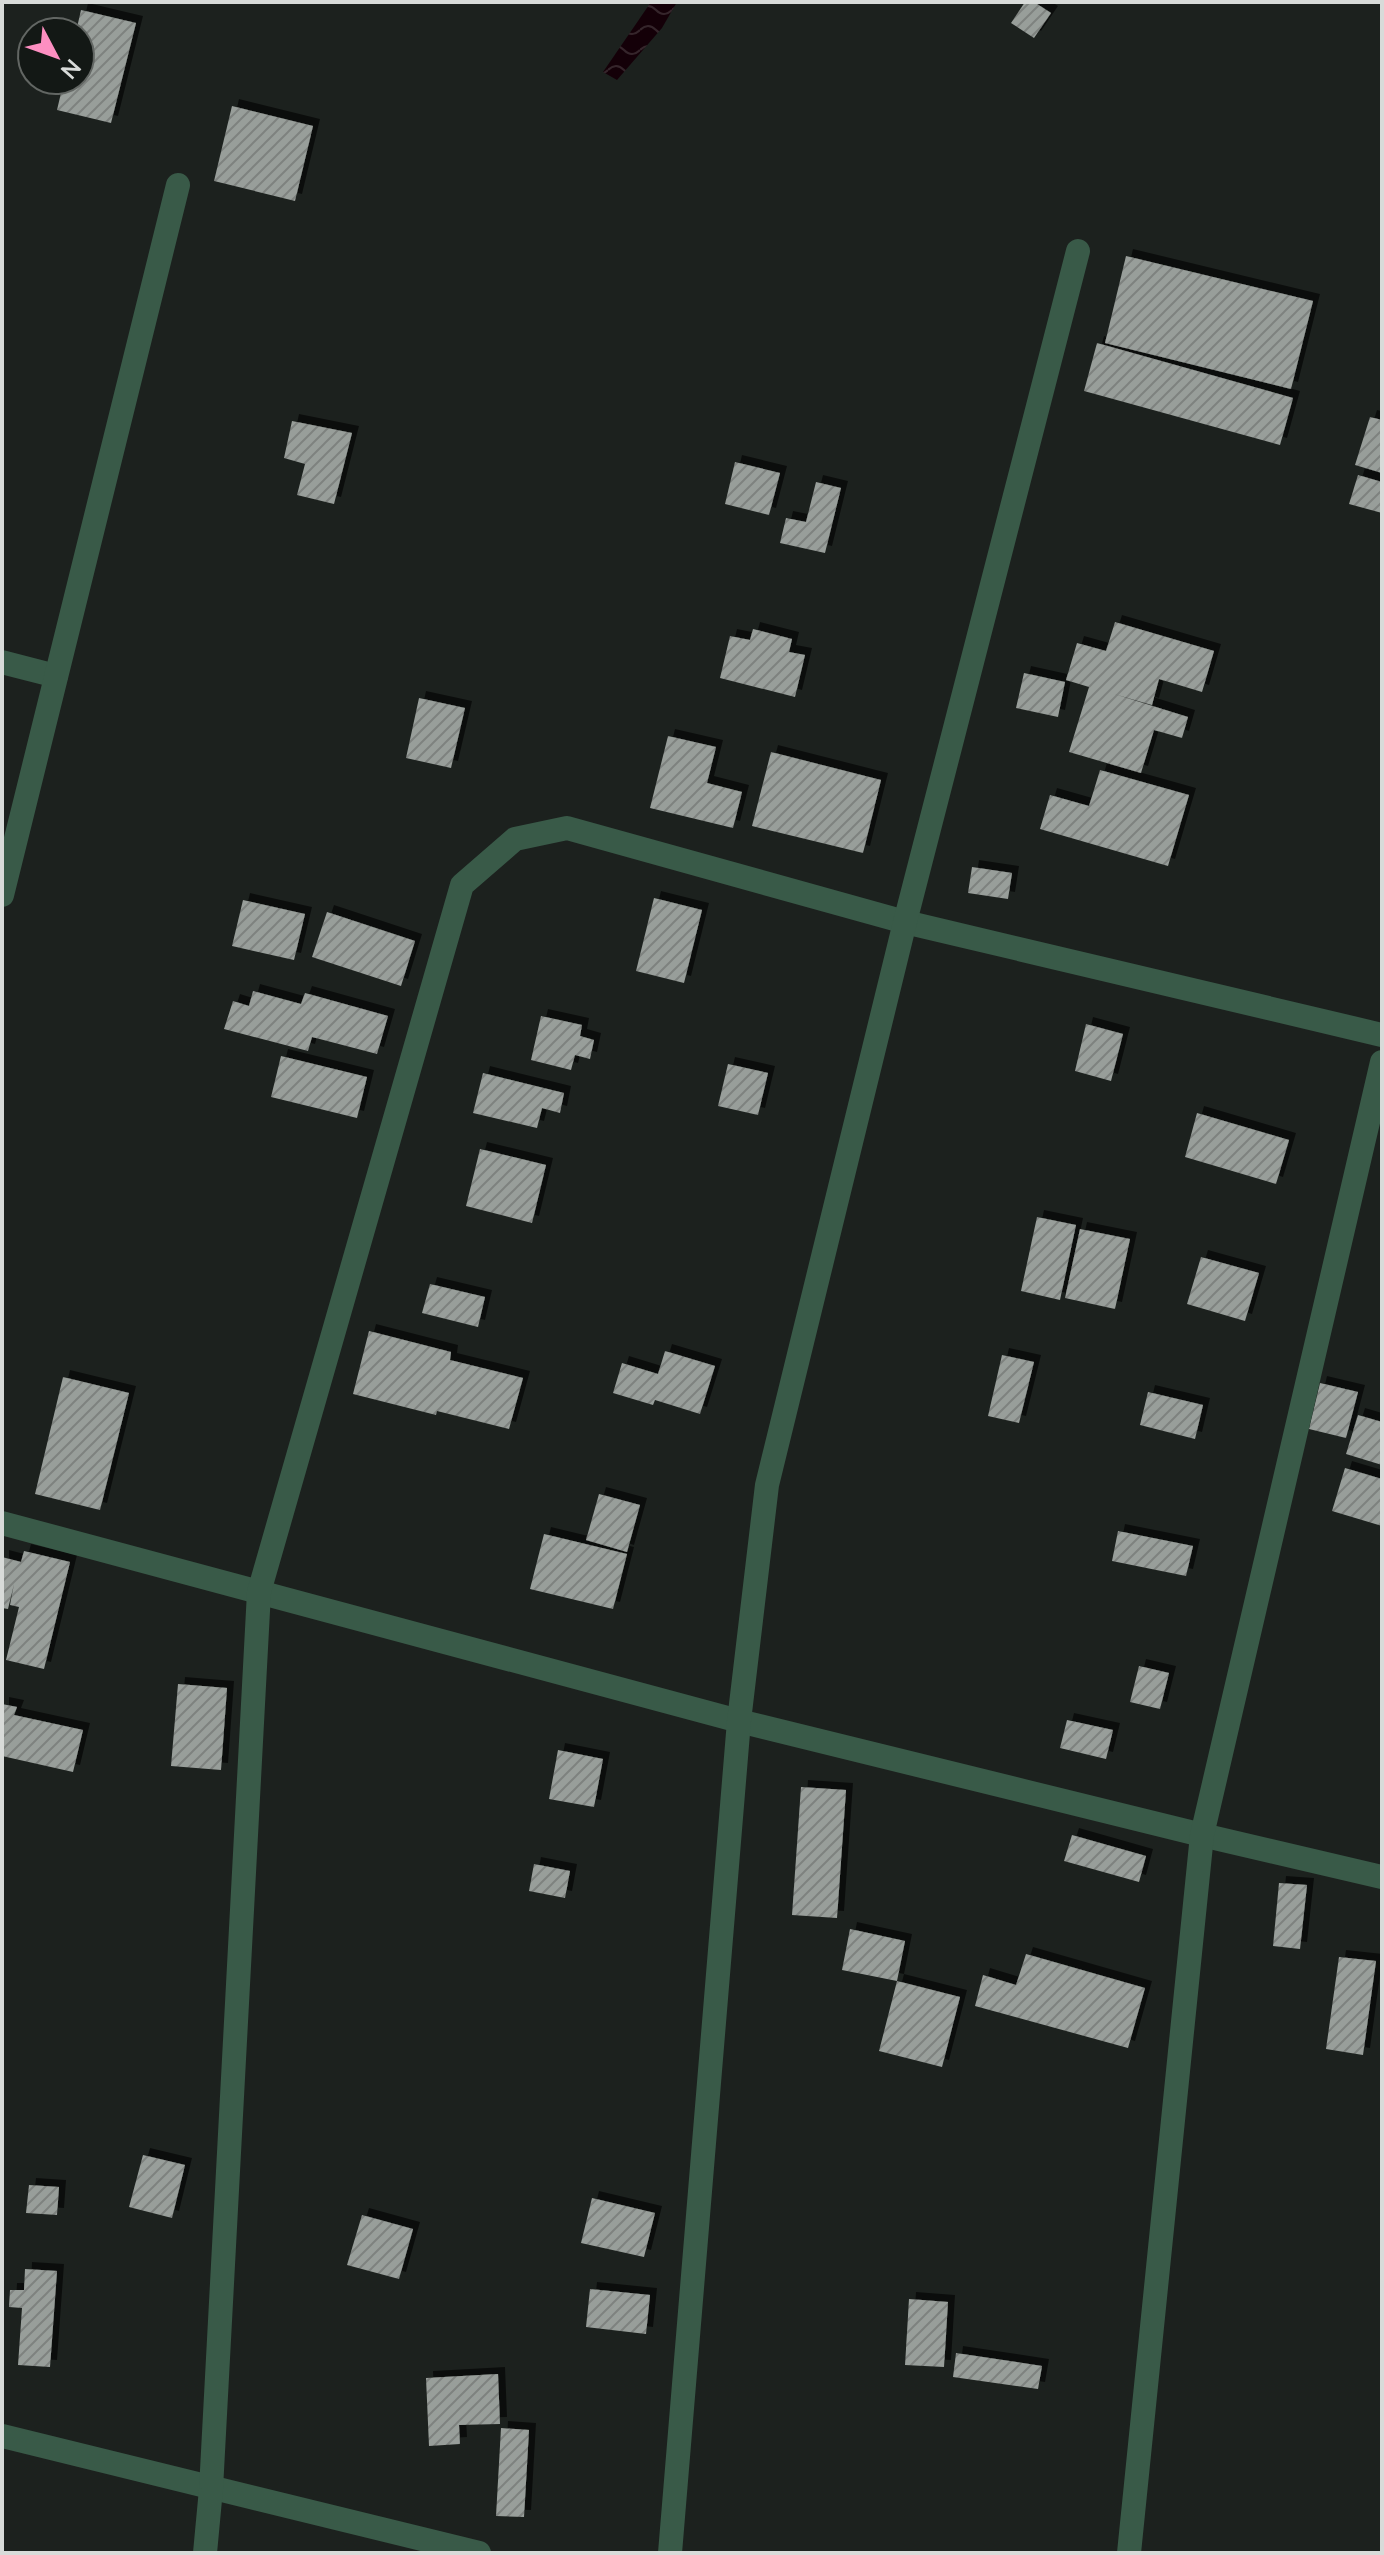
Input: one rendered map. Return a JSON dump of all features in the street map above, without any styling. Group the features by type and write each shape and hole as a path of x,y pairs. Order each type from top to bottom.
{"street":[{"path":"2,895 178,185"},
{"path":"670,2553 739,1721 767,1485 905,922 1078,251"},
{"path":"2,662 56,676"},
{"path":"205,2553 259,1592 462,885 515,839 567,828 905,922 1382,1035"},
{"path":"1129,2553 1202,1835 1382,1062"},
{"path":"2,1523 739,1721 1382,1877"},
{"path":"2,2436 479,2553"}],"water":[{"path":"651,2 677,2 662,28 617,80 603,72"}],"building":[{"path":"1025,2 1034,2 1051,13 1034,38 1011,23"},
{"path":"81,10 136,23 111,123 57,110 60,96 96,96 96,16 80,16"},
{"path":"232,106 313,126 295,201 214,181"},
{"path":"1126,256 1313,301 1291,389 1105,343"},
{"path":"1097,343 1293,398 1280,445 1084,391"},
{"path":"1370,417 1382,420 1382,473 1355,465"},
{"path":"292,421 352,433 334,504 297,495 305,464 284,458"},
{"path":"735,462 780,473 769,515 725,504"},
{"path":"1358,475 1382,482 1382,513 1349,504"},
{"path":"816,482 841,488 825,553 780,543 786,518 806,522"},
{"path":"1115,622 1214,651 1202,692 1159,679 1152,705 1114,694 1188,717 1182,738 1154,730 1141,773 1069,752 1089,687 1066,680 1077,643 1106,651"},
{"path":"753,629 792,639 789,652 805,655 795,697 720,678 730,636 750,640"},
{"path":"1024,673 1065,682 1058,717 1016,708"},
{"path":"419,698 465,708 451,768 406,758"},
{"path":"668,736 716,747 707,783 742,792 733,828 650,808"},
{"path":"771,752 881,780 863,853 752,826"},
{"path":"1100,770 1189,795 1168,866 1040,829 1050,795 1089,806"},
{"path":"972,867 1012,873 1008,899 968,893"},
{"path":"654,898 702,910 684,983 636,971"},
{"path":"243,900 305,914 294,960 232,946"},
{"path":"327,912 415,941 401,986 312,957"},
{"path":"253,991 301,1004 305,993 388,1016 377,1054 312,1037 308,1051 224,1029 233,1001 249,1006"},
{"path":"541,1016 582,1025 580,1036 594,1040 590,1059 575,1055 571,1070 531,1060"},
{"path":"1086,1024 1123,1034 1111,1081 1075,1071"},
{"path":"281,1056 367,1077 357,1118 271,1097"},
{"path":"728,1064 768,1073 758,1115 718,1106"},
{"path":"483,1073 564,1093 560,1113 542,1108 537,1128 473,1113"},
{"path":"1197,1113 1289,1140 1276,1184 1185,1157"},
{"path":"480,1149 546,1165 532,1223 466,1206"},
{"path":"1037,1217 1076,1225 1060,1300 1021,1291"},
{"path":"1080,1229 1130,1239 1115,1309 1065,1298"},
{"path":"1201,1257 1259,1273 1245,1321 1187,1304"},
{"path":"430,1284 485,1297 478,1327 422,1313"},
{"path":"369,1331 451,1352 450,1360 523,1378 509,1429 353,1394"},
{"path":"665,1351 715,1366 700,1414 655,1400 653,1405 613,1393 622,1363 658,1374"},
{"path":"1002,1355 1034,1362 1019,1423 988,1416"},
{"path":"63,1377 129,1393 100,1510 35,1494"},
{"path":"1320,1383 1358,1392 1346,1438 1309,1429"},
{"path":"1148,1392 1203,1405 1195,1439 1140,1425"},
{"path":"1358,1415 1382,1422 1382,1465 1346,1454"},
{"path":"1345,1468 1382,1479 1382,1526 1332,1511"},
{"path":"599,1494 640,1505 627,1552 586,1540"},
{"path":"1118,1531 1193,1546 1186,1576 1112,1561"},
{"path":"544,1534 627,1554 613,1609 530,1589"},
{"path":"24,1551 70,1562 44,1669 6,1660 19,1607 10,1605 14,1584 8,1609 2,1608 2,1557 21,1562"},
{"path":"1139,1666 1169,1673 1160,1709 1130,1702"},
{"path":"178,1684 227,1688 221,1770 171,1766"},
{"path":"2,1704 17,1707 14,1715 83,1730 73,1772 2,1756"},
{"path":"1067,1720 1113,1730 1106,1759 1060,1748"},
{"path":"558,1750 603,1759 594,1807 549,1799"},
{"path":"801,1787 846,1790 837,1918 792,1915"},
{"path":"1072,1835 1146,1856 1139,1882 1064,1861"},
{"path":"534,1864 570,1871 565,1898 529,1891"},
{"path":"1279,1883 1307,1885 1300,1949 1273,1946"},
{"path":"850,1929 905,1941 897,1981 842,1970"},
{"path":"1026,1954 1145,1988 1128,2048 975,2006 983,1975 1016,1985"},
{"path":"1339,1957 1376,1961 1363,2055 1326,2049"},
{"path":"897,1981 960,1997 942,2067 879,2051"},
{"path":"143,2155 185,2165 172,2218 129,2207"},
{"path":"29,2185 59,2187 57,2215 26,2213"},
{"path":"592,2198 655,2213 644,2257 581,2243"},
{"path":"362,2215 413,2229 399,2279 347,2265"},
{"path":"25,2269 57,2271 50,2367 18,2365 22,2308 9,2307 10,2290 24,2290"},
{"path":"590,2289 650,2295 646,2334 586,2327"},
{"path":"909,2299 948,2302 944,2367 905,2365"},
{"path":"956,2353 1042,2366 1038,2389 953,2377"},
{"path":"498,2374 500,2424 459,2425 460,2444 429,2446 426,2378"},
{"path":"501,2428 529,2430 524,2517 496,2516"}]}
